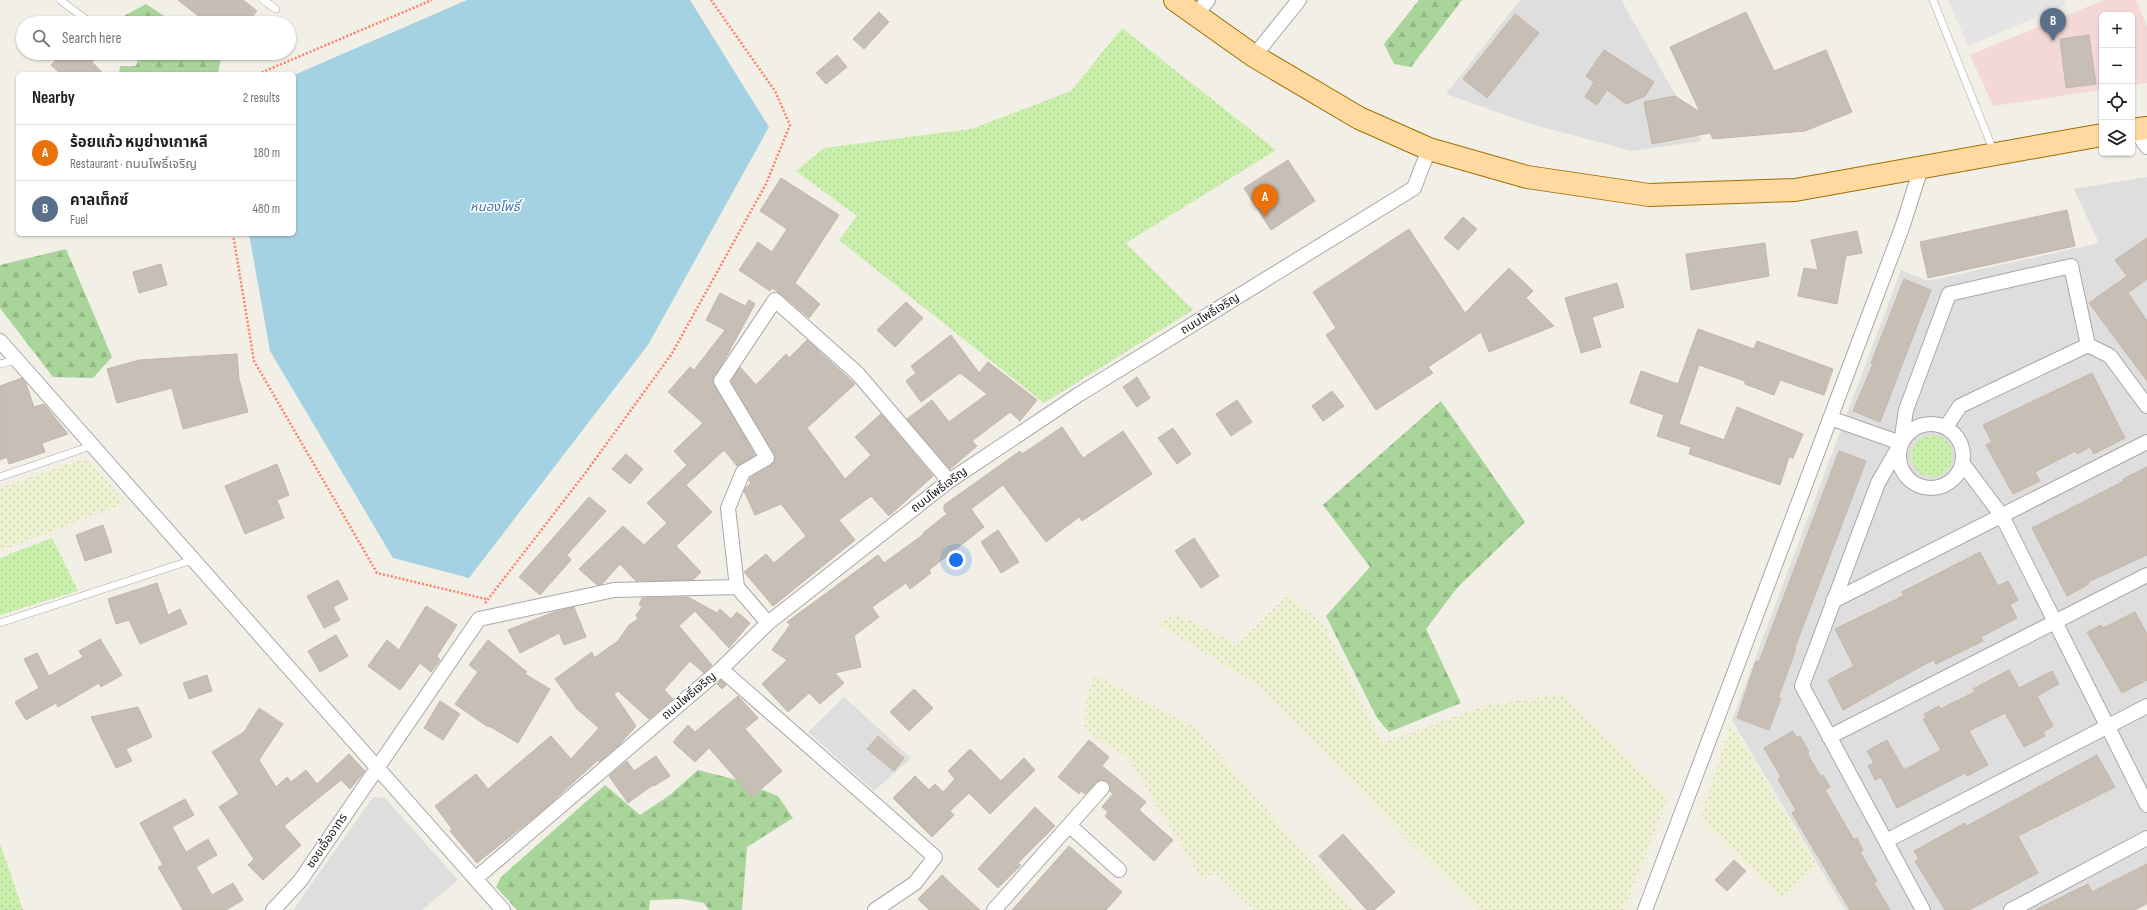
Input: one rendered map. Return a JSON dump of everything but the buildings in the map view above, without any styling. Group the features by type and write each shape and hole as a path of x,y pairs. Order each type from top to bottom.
{"main road":[{"path":"1175,0 1202,8 1254,56 1359,118 1429,149 1527,177 1649,195 1795,190 2099,137"}],"street":[{"path":"1254,56 1299,0"},
{"name":"ถนนโพธิ์เจริญ","path":"475,879 721,669 768,623 949,481 1078,395 1414,188 1429,149"},
{"path":"1645,910 1903,225 1921,168"},
{"path":"1923,910 1802,686 1878,483 1901,443 1909,432 1920,426 1933,424 1946,427 1955,434 1961,443 1963,464 1958,474 1951,481 1942,486 1931,488 1911,482 1904,474 1900,464 1899,454 1901,443 1906,410 1949,294 2071,266 2088,345"},
{"path":"768,623 737,587 728,508 743,472 767,458 721,381 775,300 858,374 949,481"},
{"path":"0,341 91,446 503,910"},
{"path":"2088,345 2110,356 2147,406"},
{"path":"1946,427 1960,406 2088,345"},
{"path":"1830,418 1901,443"},
{"path":"1833,602 2147,442"},
{"path":"1963,464 2002,516 2147,805"},
{"path":"1830,737 2147,575"},
{"name":"ซอยเอื้ออาทร","path":"273,910 300,881 479,619 614,590 737,587"},
{"path":"721,669 935,857 915,883 875,910"},
{"path":"1886,841 2147,706"},
{"path":"994,910 1102,788"},
{"path":"1069,825 1119,870"},
{"path":"2011,910 2147,838"}],"lane":[{"path":"60,0 82,16"},
{"path":"263,0 276,9"},
{"path":"1933,0 1995,154"},
{"path":"0,364 15,360"},
{"path":"0,477 91,446"},
{"path":"0,623 192,560"}],"path":[{"path":"296,58 432,0"},
{"path":"233,236 254,360 377,573 486,599 586,472 671,356 766,184 790,125 775,91 711,0"},
{"path":"263,72 291,60"}],"shaded area":[{"path":"1520,0 1621,0 1702,141 1632,151 1531,124 1446,94"},
{"path":"1948,0 2064,0 2066,5 1968,46"},
{"path":"2104,0 2136,0 2147,27 2147,83 2135,85 2135,12 2099,12 2099,90 1993,106 1970,55"},
{"path":"2147,177 2147,905 2138,910 1845,910 1732,720 1901,270 1928,281 2099,243 2074,189"},
{"path":"844,697 911,758 874,791 808,732"},
{"path":"373,797 385,798 458,880 422,910 293,910"}],"green space":[{"path":"1419,0 1462,0 1411,67 1394,64 1384,44"},
{"path":"146,4 164,16 124,16"},
{"path":"1122,28 1276,150 1126,243 1193,310 1044,403 839,240 857,216 796,171 824,148 971,129 1071,91"},
{"path":"138,60 221,60 218,72 119,72 120,66 136,66"},
{"path":"66,249 112,357 93,378 53,377 0,308 0,265"},
{"path":"1441,401 1525,522 1457,588 1426,629 1461,703 1389,732 1377,718 1326,616 1370,567 1323,505"},
{"path":"1932,435 1947,441 1953,456 1947,471 1932,477 1917,471 1911,456 1917,441"},
{"path":"86,458 126,503 0,551 0,488"},
{"path":"52,538 78,591 0,615 0,558"},
{"path":"1288,595 1325,626 1382,743 1484,706 1562,694 1668,797 1624,910 1479,910 1406,838 1260,687 1158,624 1176,614 1237,644"},
{"path":"1095,675 1196,728 1353,910 1254,910 1215,872 1202,880 1129,759 1085,730 1086,699"},
{"path":"1731,724 1816,865 1782,899 1700,819"},
{"path":"698,770 737,780 778,796 793,818 747,847 742,910 709,910 704,903 682,899 650,900 649,910 517,910 496,887 501,877 605,785 640,815 670,795"},
{"path":"0,844 23,910 0,910"}],"water":[{"name":"หนองโพธิ์","path":"467,0 690,0 769,127 648,345 469,578 393,558 270,351 249,236 296,236 296,74"}],"place":[{"name":"คาลเท็กซ์","path":"2053,41"},
{"name":"ร้อยแก้ว หมูย่างเกาหลี","path":"1265,217"}]}
